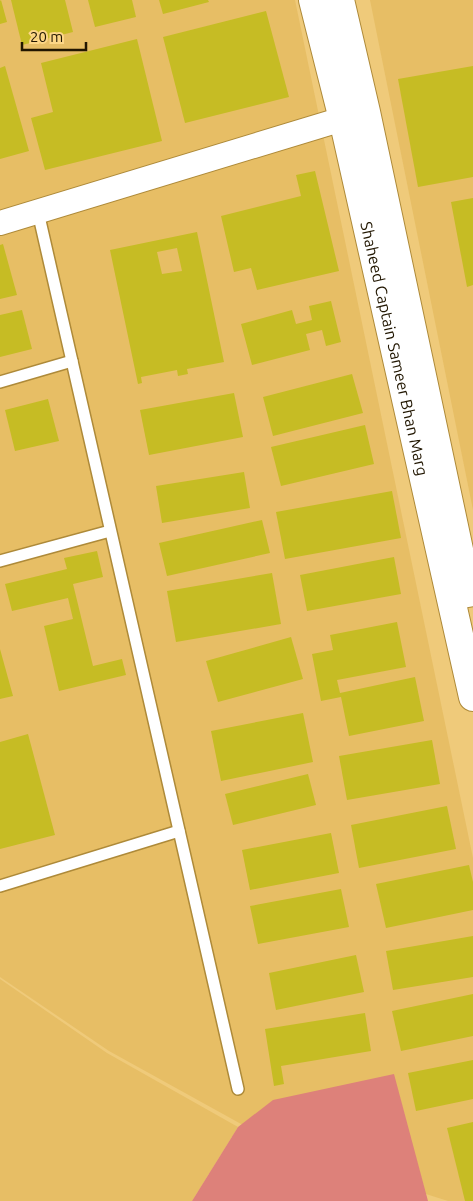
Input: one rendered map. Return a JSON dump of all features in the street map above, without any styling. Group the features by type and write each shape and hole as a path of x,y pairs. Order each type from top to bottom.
{"street":[{"name":"Shaheed Captain Sameer Bhan Marg","path":"313,0 354,116"},
{"name":"Shaheed Captain Sameer Bhan Marg","path":"340,0 354,116 466,600 473,697"},
{"path":"0,223 354,116"}],"lane":[{"path":"38,212 238,1089"},
{"path":"0,382 72,362"},
{"path":"0,561 110,532"},
{"path":"0,886 179,831"}],"shaded area":[{"path":"0,0 295,0 473,858 473,1201 448,1201 290,1151 109,1051 0,977"},
{"path":"370,0 473,0 473,510"},
{"path":"0,979 107,1053 238,1127 192,1201 0,1201"},
{"path":"394,1074 428,1201 192,1201 238,1127 273,1100"}],"building":[{"path":"11,0 65,0 73,32 22,45"},
{"path":"88,0 132,0 136,17 95,27"},
{"path":"159,0 208,0 209,2 163,14"},
{"path":"0,1 7,22 0,24"},
{"path":"266,11 289,97 185,123 163,37"},
{"path":"137,39 162,141 45,170 31,118 53,112 41,63"},
{"path":"5,66 29,151 0,159 0,68"},
{"path":"473,66 473,177 418,187 398,79"},
{"path":"315,171 339,271 257,290 251,268 234,272 221,216 301,196 296,175"},
{"path":"473,198 473,285 467,287 451,202"},
{"path":"197,232 224,362 187,369 188,374 178,376 177,370 141,377 142,383 138,384 110,250","holes":["177,248 182,271 162,274 157,252"]},
{"path":"3,244 17,295 0,299 0,245"},
{"path":"331,301 341,342 326,346 322,330 306,334 310,350 252,365 241,324 292,310 296,324 312,320 309,306"},
{"path":"22,310 32,349 0,357 0,315"},
{"path":"352,374 363,413 273,436 263,397"},
{"path":"234,393 243,437 149,455 140,410"},
{"path":"48,399 59,441 15,451 5,410"},
{"path":"365,425 374,464 281,486 271,447"},
{"path":"244,472 250,508 162,523 156,486"},
{"path":"392,491 401,538 285,559 276,512"},
{"path":"262,520 270,553 167,576 159,543"},
{"path":"97,551 103,577 73,584 93,666 122,659 126,675 59,691 44,626 73,619 68,598 12,611 5,584 67,569 64,558"},
{"path":"394,557 401,594 307,611 300,575"},
{"path":"272,573 281,624 176,642 167,591"},
{"path":"397,622 406,667 337,680 340,693 415,677 424,721 349,736 341,697 321,701 312,654 333,650 330,635"},
{"path":"291,637 303,679 218,702 206,661"},
{"path":"0,649 13,696 0,699"},
{"path":"303,713 313,762 221,781 211,731"},
{"path":"28,734 55,835 0,849 0,742"},
{"path":"432,740 440,784 347,800 339,756"},
{"path":"308,774 316,805 233,825 225,794"},
{"path":"447,806 456,849 359,868 351,825"},
{"path":"331,833 339,873 250,890 242,850"},
{"path":"469,865 473,882 473,910 386,928 376,884"},
{"path":"341,889 349,927 258,944 250,906"},
{"path":"473,936 473,977 393,990 386,951"},
{"path":"356,955 364,992 276,1010 269,973"},
{"path":"473,994 473,1036 401,1051 392,1011"},
{"path":"365,1013 371,1051 281,1066 284,1084 274,1086 265,1029"},
{"path":"473,1060 473,1099 416,1111 408,1073"},
{"path":"473,1122 473,1201 465,1201 447,1128"}]}
